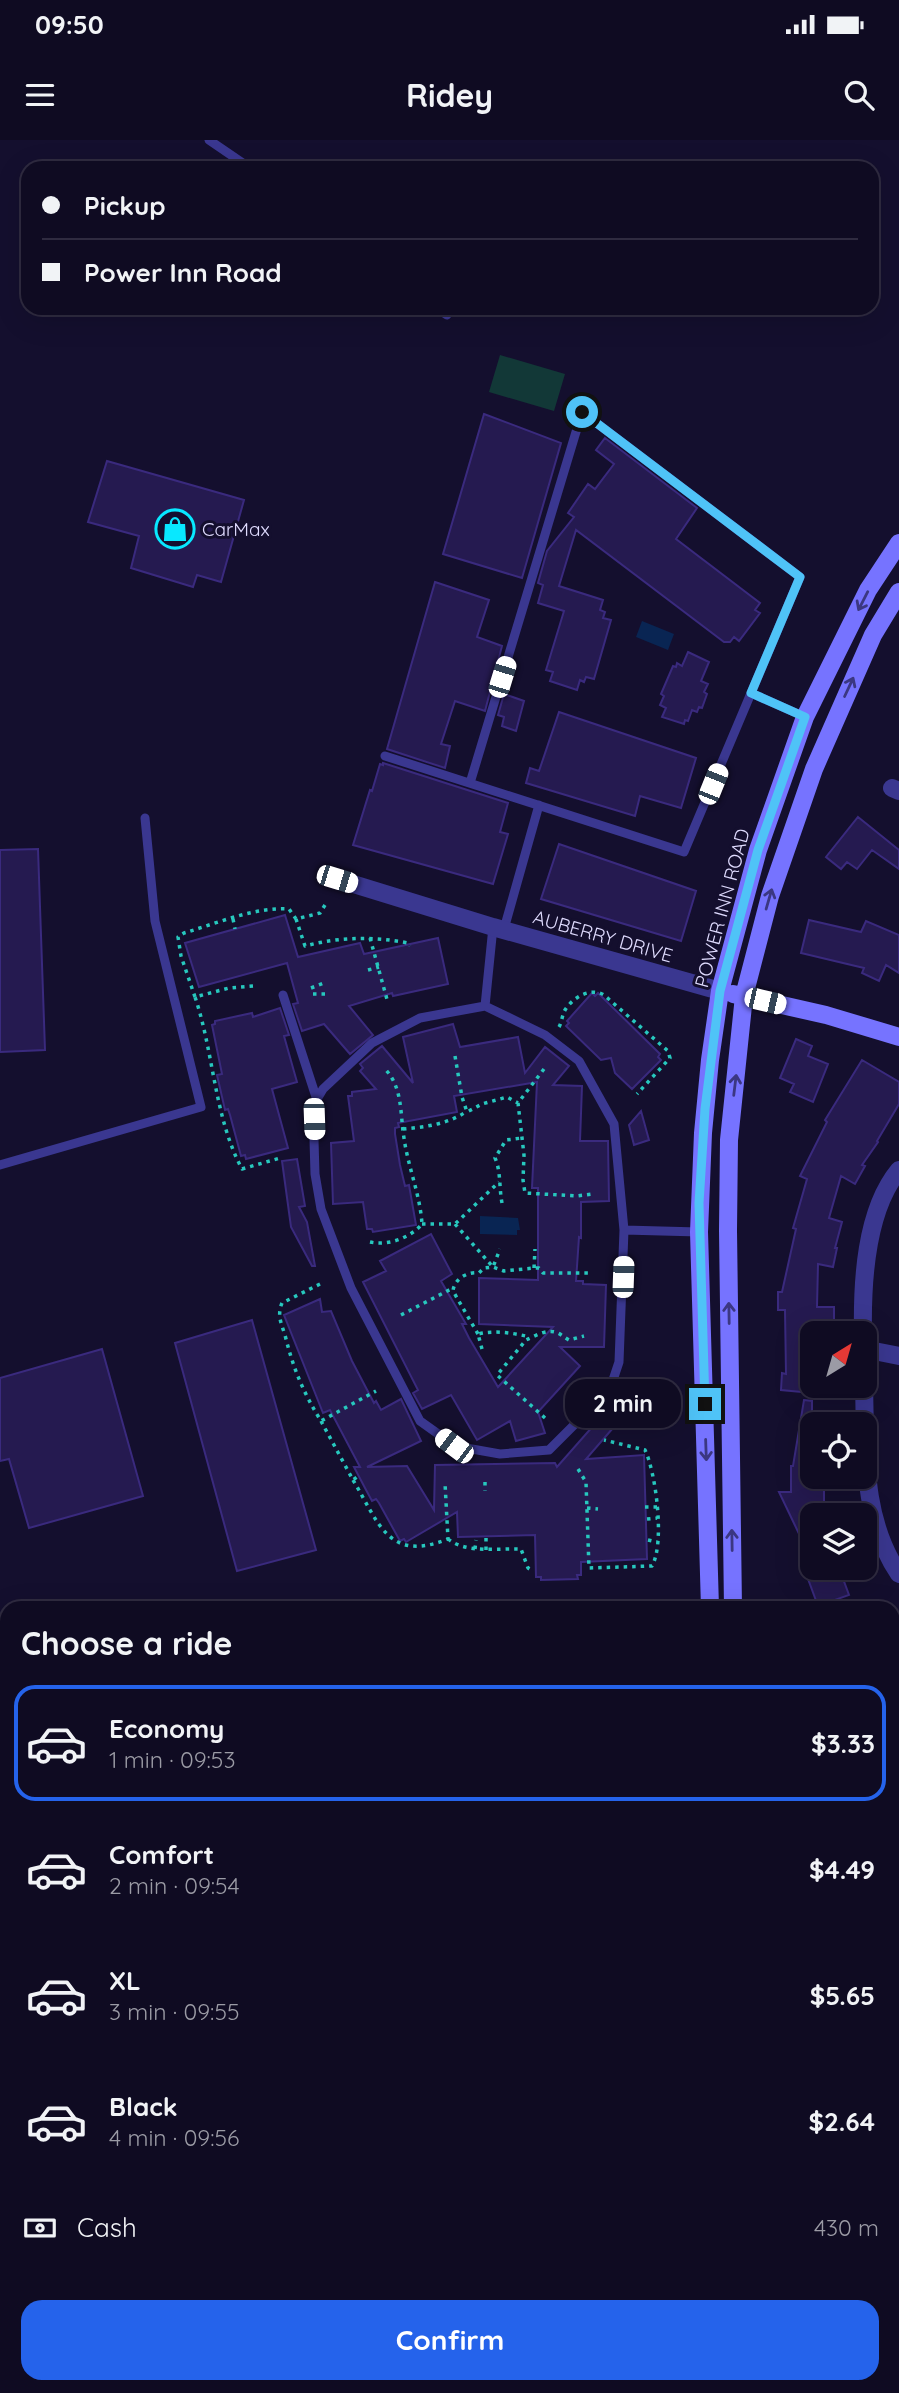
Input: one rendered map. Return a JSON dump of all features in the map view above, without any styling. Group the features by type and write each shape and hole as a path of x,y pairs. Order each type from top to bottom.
{"main road":[{"name":"POWER INN ROAD","path":"710,1601 699,1232 703,1133 720,991 758,850 805,717 868,590 899,543"},
{"path":"733,1601 729,1140 744,996 770,896 814,769 873,635 899,592"},
{"name":"AUBERRY DRIVE","path":"720,991 826,1015 899,1037"}],"street":[{"name":"AUBERRY DRIVE","path":"337,879 720,991"},
{"path":"863,1321 862,1293 868,1245 892,1178 899,1170"},
{"path":"877,1352 899,1356"},
{"path":"864,1398 868,1492 878,1532 899,1574"}],"lane":[{"path":"209,140 240,161"},
{"path":"385,756 684,852 800,577 582,412 470,783"},
{"path":"751,693 805,717"},
{"path":"485,1006 498,928 539,806"},
{"path":"0,1165 201,1107 155,921 145,818"},
{"path":"283,995 317,1100"},
{"path":"485,1006 545,1035 579,1061 614,1124 624,1230 619,1362 610,1389 549,1450 500,1454 454,1446 421,1420 351,1288 321,1209 315,1174 313,1106 323,1089 372,1043 421,1018 485,1006"},
{"path":"624,1230 699,1232"}],"path":[{"path":"296,919 320,913 325,905"},
{"path":"280,1158 242,1169 233,1152 213,1076 202,1018 181,956 178,937 184,933 276,908 289,909 296,919 305,946 353,937 408,943 410,946"},
{"path":"233,919 235,929"},
{"path":"370,938 388,1003"},
{"path":"369,960 376,958"},
{"path":"368,970 379,967"},
{"path":"373,979 381,977"},
{"path":"311,988 324,983"},
{"path":"195,997 229,988 253,986"},
{"path":"559,1027 565,1010 586,992 597,991 604,995 668,1051 670,1058 637,1094"},
{"path":"313,994 325,993"},
{"path":"455,1056 467,1111"},
{"path":"544,1069 518,1103 525,1193 577,1196 592,1194"},
{"path":"386,1070 393,1078 401,1103 404,1140 417,1189 422,1224"},
{"path":"403,1129 446,1122 482,1104 507,1097 518,1103"},
{"path":"502,1203 499,1166 495,1158 506,1140 522,1138"},
{"path":"370,1242 390,1242 415,1232 422,1224 455,1224 499,1182"},
{"path":"455,1224 493,1267"},
{"path":"493,1267 500,1249"},
{"path":"534,1268 535,1249"},
{"path":"401,1315 453,1288 461,1277 473,1272 479,1273 484,1268 493,1267 504,1271 539,1268 543,1273 589,1273"},
{"path":"320,1284 282,1303 279,1319 293,1368 386,1534 408,1547 448,1539 475,1549 521,1549 528,1567 533,1571"},
{"path":"453,1288 478,1334 482,1349"},
{"path":"478,1334 496,1331 532,1337"},
{"path":"545,1418 497,1375 526,1340 532,1337 545,1332 554,1332 569,1340 584,1336"},
{"path":"290,1358 296,1356"},
{"path":"293,1368 301,1365"},
{"path":"321,1421 376,1391"},
{"path":"578,1469 586,1482 589,1568 652,1566 657,1542 657,1507 651,1462 645,1450 604,1440"},
{"path":"646,1474 652,1474"},
{"path":"485,1482 485,1491"},
{"path":"444,1483 448,1539"},
{"path":"647,1497 656,1496"},
{"path":"645,1507 657,1507"},
{"path":"440,1511 446,1508"},
{"path":"587,1508 598,1509"},
{"path":"378,1520 384,1517"},
{"path":"648,1519 657,1518"},
{"path":"582,1521 597,1519"},
{"path":"486,1536 486,1550"},
{"path":"496,1539 496,1548"},
{"path":"475,1549 476,1540"},
{"path":"582,1540 588,1540"},
{"path":"648,1540 657,1542"}],"green space":[{"path":"500,355 565,374 554,411 489,392"}],"water":[{"path":"642,621 674,634 668,650 636,637"},
{"path":"480,1216 518,1218 520,1230 517,1230 517,1235 480,1234"}],"building":[{"path":"484,414 561,443 522,578 443,554"},
{"path":"605,438 697,508 676,539 760,603 755,610 760,613 739,641 734,637 730,642 724,642 576,530 559,586 603,600 600,610 605,612 603,618 611,620 594,679 586,677 584,682 580,680 577,690 550,681 553,672 546,670 564,611 538,603 543,585 538,583 547,551 574,517 568,513 588,484 595,489 614,464 596,450"},
{"name":"CarMax","path":"107,461 244,500 221,582 197,575 193,587 131,568 139,536 88,522"},
{"path":"435,582 489,600 477,637 502,646 485,711 455,701 441,744 450,746 445,768 387,749"},
{"path":"688,652 709,662 701,681 708,684 702,708 699,707 697,712 692,710 684,724 662,717 666,708 660,705 664,696 661,694 673,666 676,667 677,663 682,666"},
{"path":"504,694 524,701 516,731 502,726 504,717 498,715"},
{"path":"559,712 696,758 681,808 640,796 635,816 526,783 530,768 539,771"},
{"path":"380,764 508,803 500,832 508,834 493,884 353,845 370,790 372,791"},
{"path":"858,817 899,850 899,869 872,850 857,869 847,862 841,869 826,857"},
{"path":"559,844 696,891 681,941 541,899"},
{"path":"38,849 45,1050 0,1052 0,850"},
{"path":"285,915 298,957 360,943 364,954 438,938 448,984 393,996 392,993 349,1006 373,1035 350,1054 324,1024 302,1031 293,1004 298,1003 287,963 199,987 185,943"},
{"path":"809,920 861,932 866,921 899,935 899,973 886,965 879,981 862,973 864,968 801,953"},
{"path":"592,993 595,996 598,993 660,1054 658,1057 661,1060 632,1089 615,1073 611,1058 601,1060 566,1026 569,1023 567,1021"},
{"path":"280,1008 289,1035 284,1036 297,1082 272,1089 288,1148 246,1159 245,1155 241,1156 228,1109 225,1110 217,1075 222,1074 212,1025 215,1021 252,1013 253,1017"},
{"path":"453,1024 460,1047 518,1037 525,1073 545,1047 569,1066 553,1085 582,1086 580,1141 608,1141 609,1201 581,1202 581,1238 579,1237 576,1281 606,1285 604,1347 560,1347 580,1366 538,1412 545,1433 516,1441 510,1421 477,1440 451,1395 422,1409 413,1393 418,1390 363,1282 386,1271 380,1261 431,1234 452,1274 441,1281 466,1324 462,1324 469,1338 498,1387 553,1327 479,1324 479,1278 538,1280 538,1188 532,1188 537,1082 454,1096 457,1112 398,1123 395,1134 400,1165 405,1186 409,1185 416,1225 373,1232 372,1229 367,1229 363,1202 333,1204 331,1143 354,1141 348,1096 352,1096 352,1092 376,1089 360,1071 363,1068 360,1064 382,1046 413,1083 403,1037"},
{"path":"796,1039 812,1046 808,1056 828,1064 813,1102 790,1092 794,1084 780,1078"},
{"path":"862,1060 899,1082 899,1104 862,1165 865,1166 855,1184 841,1176 829,1218 842,1222 833,1267 818,1264 817,1307 834,1307 834,1321 800,1321 800,1392 781,1390 782,1373 786,1374 785,1310 778,1310 778,1292 782,1292 796,1229 793,1228 807,1179 800,1176 827,1122 825,1120"},
{"path":"641,1111 649,1140 634,1145 629,1125"},
{"path":"297,1159 305,1206 299,1207 307,1222 315,1266 312,1266 291,1227 282,1161"},
{"path":"320,1299 322,1312 331,1311 352,1361 374,1403 376,1401 381,1410 401,1399 421,1441 367,1467 407,1466 434,1510 435,1465 555,1463 557,1467 601,1417 613,1428 586,1459 644,1455 647,1559 581,1562 581,1575 577,1575 578,1579 541,1580 541,1577 536,1577 535,1535 458,1537 457,1512 406,1542 404,1539 400,1541 379,1503 376,1499 372,1501 365,1488 354,1467 360,1467 330,1410 323,1413 284,1315"},
{"path":"252,1320 316,1550 237,1571 175,1343"},
{"path":"102,1349 143,1496 29,1528 9,1459 0,1461 0,1378"},
{"path":"804,1400 812,1401 812,1412 802,1412"},
{"path":"800,1424 800,1489 824,1489 824,1503 800,1503 800,1536 779,1492 791,1492"},
{"path":"808,1580 843,1580 849,1595 832,1601 816,1601"}],"place":[{"name":"CarMax","path":"175,529"}],"route":[{"path":"582,412 800,577 751,693 805,717 758,850 720,991 705,1109 699,1203 705,1404"}]}
